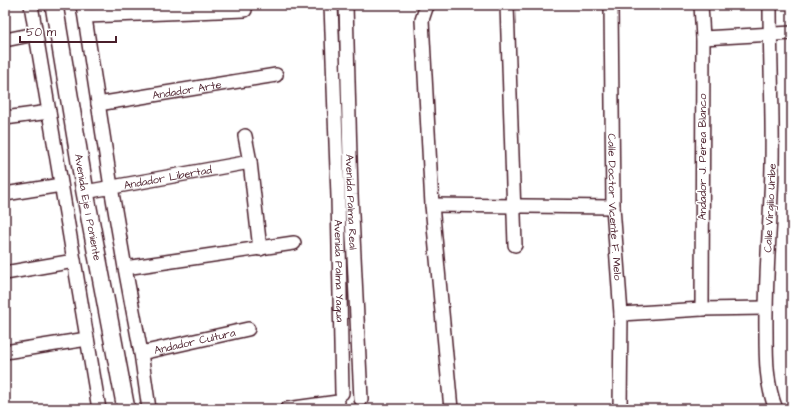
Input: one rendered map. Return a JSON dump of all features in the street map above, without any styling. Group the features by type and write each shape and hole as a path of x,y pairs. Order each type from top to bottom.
{"main road":[{"name":"Avenida Eje 1 Poniente","path":"54,5 85,192 126,409"}],"street":[{"path":"31,5 99,409"},
{"path":"507,5 515,245"},
{"name":"Calle Doctor Vicente F. Melo","path":"611,5 613,207 621,314 620,409"},
{"name":"Andador J. Perea Blanco","path":"701,5 703,38 702,309"},
{"name":"Calle Virgilio Uribe","path":"770,5 772,164 765,308 767,373 770,396 776,409"},
{"path":"424,6 422,20 432,205 451,409"},
{"path":"149,409 141,353 111,187 84,11 245,10"},
{"path":"331,11 346,11"},
{"name":"Avenida Palma Yagua","path":"331,11 344,196 340,401"},
{"name":"Avenida Palma Real","path":"346,11 344,196 360,406"},
{"path":"703,38 792,33"},
{"path":"5,40 35,34"},
{"name":"Andador Arte","path":"98,104 276,75"},
{"path":"5,118 49,112"},
{"path":"245,136 250,162 260,249"},
{"name":"Andador Libertad","path":"85,192 250,162"},
{"path":"5,194 61,185"},
{"path":"432,205 613,207"},
{"path":"125,268 294,243"},
{"path":"5,273 74,261"},
{"path":"621,314 702,309 765,308"},
{"name":"Andador Cultura","path":"141,353 248,329"},
{"path":"5,352 87,339"},
{"path":"287,409 340,401 349,390 356,392 360,406"}]}
